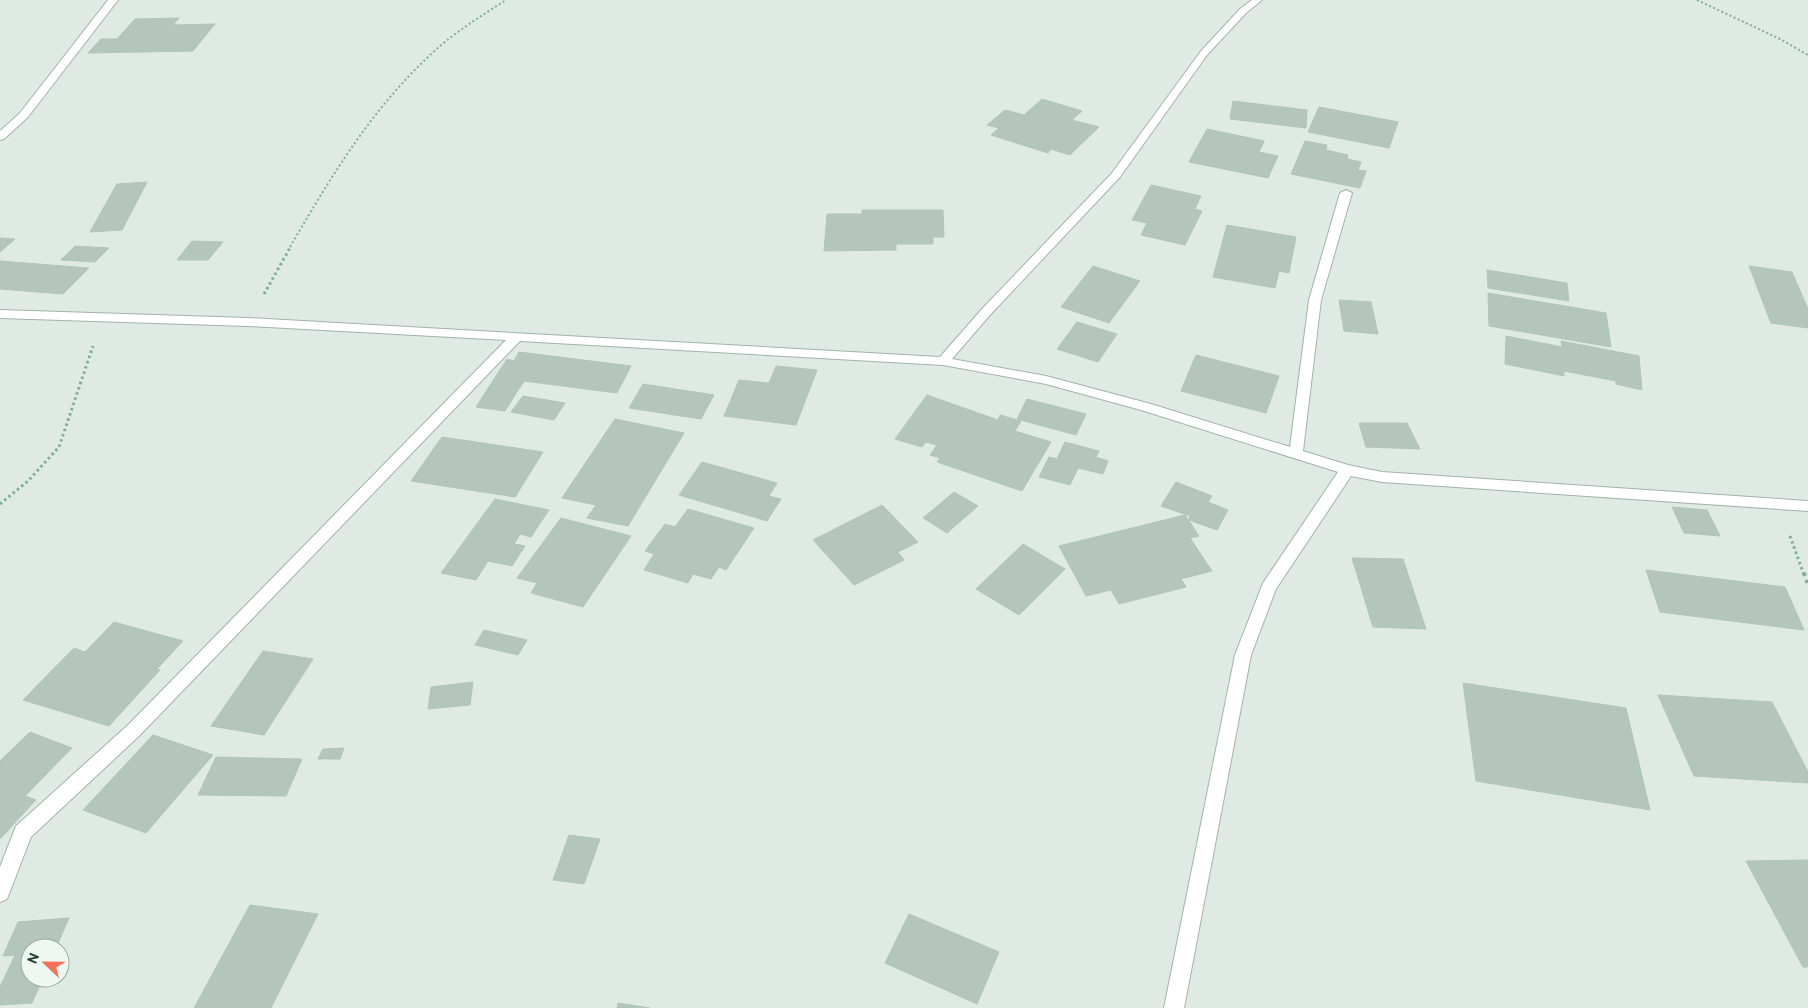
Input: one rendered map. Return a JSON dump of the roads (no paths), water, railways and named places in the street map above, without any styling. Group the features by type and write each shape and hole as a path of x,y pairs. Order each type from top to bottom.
{"street":[{"path":"0,138 24,115 112,0"},
{"path":"943,361 986,312 1116,175 1204,54 1243,11 1258,0"},
{"path":"1296,453 1315,300 1346,193"},
{"path":"0,314 248,322 943,361 1046,380 1146,407 1347,470 1382,477 1808,506"},
{"path":"0,893 23,832 134,730 517,337"},
{"path":"1174,1008 1243,655 1269,587 1347,470"}]}
